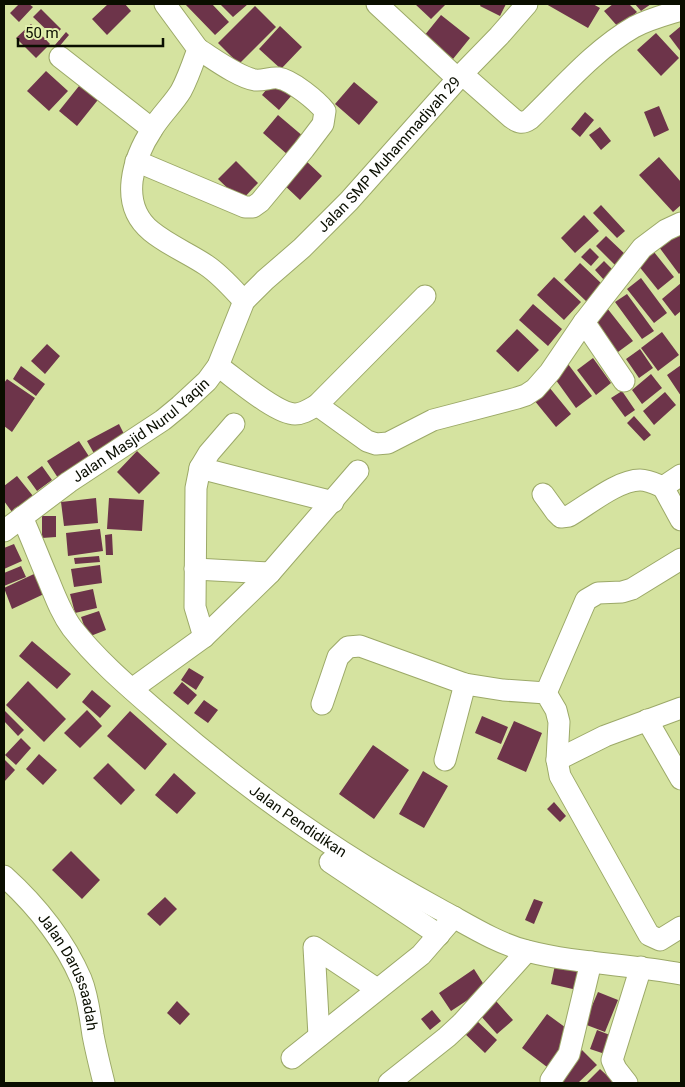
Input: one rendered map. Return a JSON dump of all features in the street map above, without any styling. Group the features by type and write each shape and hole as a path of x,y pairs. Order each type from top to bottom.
{"street":[{"path":"136,161 245,207 253,207 260,202 279,180 323,124 325,111 298,88 284,79 254,80 236,72 198,49 166,4"},
{"path":"377,4 460,76 527,4"},
{"name":"Jalan SMP Muhammadiyah 29","path":"244,301 350,201 460,76 512,118 524,123 602,50 618,38 655,18 681,10"},
{"path":"198,49 180,92 152,129 136,161 132,172 132,192 137,214 143,223 162,239 218,274 244,301"},
{"path":"60,57 152,129"},
{"path":"317,405 366,441 376,444 388,443 433,420 526,396 550,372 584,322 642,248 666,230 681,223"},
{"path":"218,366 277,408 288,413 302,413 317,405 425,296"},
{"name":"Jalan Masjid Nurul Yaqin","path":"4,531 98,462 163,420 195,393 218,366 244,301"},
{"path":"584,322 624,381"},
{"path":"204,637 195,607 196,488 200,468 209,453 234,424"},
{"path":"200,468 333,502"},
{"path":"132,689 204,637 270,573 358,471"},
{"path":"663,487 681,475"},
{"path":"542,494 556,512 561,516 569,516 622,484 633,480 642,480 663,487 681,520"},
{"name":"Jalan Pendidikan","path":"22,516 60,607 70,626 84,642 132,689 206,755 295,820 406,891 503,943 526,951 591,962 641,966 681,974"},
{"path":"546,693 586,600 598,593 622,592 632,589 681,559"},
{"path":"196,569 270,573"},
{"path":"322,704 338,657 348,647 360,646 465,684 503,690 546,693"},
{"path":"445,760 465,684"},
{"path":"546,693 556,710 559,722 557,760 560,776 649,935 660,940 681,927"},
{"path":"557,760 605,736 681,708"},
{"path":"647,720 681,779"},
{"path":"330,862 439,935"},
{"name":"Jalan Darussaadah","path":"4,876 26,898 50,928 69,956 81,980 89,1008 93,1037 104,1083"},
{"path":"292,1058 421,955 454,917"},
{"path":"319,1036 314,947 377,989"},
{"path":"389,1083 462,1023 526,951"},
{"path":"551,1080 569,1054 591,962"},
{"path":"627,1083 616,1069 612,1060 641,966"}],"building":[{"path":"19,4 29,4 33,7 19,22 10,13"},
{"path":"108,4 125,4 131,11 107,35 92,19"},
{"path":"185,4 212,4 229,22 215,35"},
{"path":"220,4 248,4 233,17"},
{"path":"415,4 446,4 431,19"},
{"path":"481,4 506,4 500,16 480,6"},
{"path":"546,4 593,4 600,8 588,28"},
{"path":"613,4 629,4 637,12 619,28 604,11"},
{"path":"635,4 651,4 641,11"},
{"path":"255,6 276,27 239,64 218,43"},
{"path":"41,9 61,29 54,37 33,17"},
{"path":"441,15 470,38 453,59 424,36"},
{"path":"31,24 50,44 36,58 16,38"},
{"path":"280,26 302,47 281,69 259,49"},
{"path":"681,26 681,52 669,36"},
{"path":"66,32 69,35 58,48 55,45"},
{"path":"656,33 679,58 661,76 637,50"},
{"path":"46,71 68,91 49,111 27,91"},
{"path":"274,80 292,95 279,110 262,95"},
{"path":"83,81 101,96 77,126 59,111"},
{"path":"354,82 378,102 359,125 335,104"},
{"path":"659,106 669,130 654,137 644,112"},
{"path":"585,112 594,120 580,137 571,129"},
{"path":"278,115 304,137 288,155 263,133"},
{"path":"600,127 611,141 601,150 589,135"},
{"path":"659,157 681,182 681,205 673,212 639,175"},
{"path":"303,158 322,176 300,200 281,182"},
{"path":"236,161 258,183 241,201 218,179"},
{"path":"601,205 625,231 617,238 593,213"},
{"path":"584,215 599,231 575,253 561,238"},
{"path":"681,230 681,272 679,274 659,247"},
{"path":"606,236 626,255 616,266 596,246"},
{"path":"590,248 599,257 591,266 581,257"},
{"path":"654,252 674,277 658,290 638,265"},
{"path":"604,261 613,270 604,280 595,270"},
{"path":"580,263 603,285 587,302 564,280"},
{"path":"554,277 581,302 564,320 537,295"},
{"path":"641,278 667,313 654,323 627,289"},
{"path":"681,283 681,311 675,316 662,299"},
{"path":"627,294 654,331 642,339 615,302"},
{"path":"533,304 562,329 548,346 519,320"},
{"path":"607,308 633,341 618,352 592,320"},
{"path":"517,329 539,350 518,372 496,351"},
{"path":"662,332 679,355 658,371 641,348"},
{"path":"47,344 60,356 45,374 31,361"},
{"path":"640,349 653,368 639,378 626,359"},
{"path":"593,358 611,383 596,395 577,370"},
{"path":"568,364 592,396 576,408 553,376"},
{"path":"681,365 681,396 667,375"},
{"path":"21,366 45,384 36,396 13,379"},
{"path":"651,374 662,388 642,404 632,390"},
{"path":"7,379 35,398 12,432 4,426 4,383"},
{"path":"549,387 571,414 556,427 534,400"},
{"path":"622,391 635,410 625,417 611,398"},
{"path":"665,392 676,405 654,425 643,411"},
{"path":"634,416 651,435 644,441 627,423"},
{"path":"119,424 127,440 96,457 87,441"},
{"path":"79,441 90,458 58,478 47,461"},
{"path":"137,451 160,473 139,494 117,472"},
{"path":"42,466 52,480 37,491 27,477"},
{"path":"17,476 33,496 12,512 4,501 4,486"},
{"path":"96,498 98,523 64,526 61,502"},
{"path":"109,498 144,500 142,531 107,529"},
{"path":"42,516 56,516 56,537 42,538"},
{"path":"100,529 103,551 68,556 66,533"},
{"path":"112,534 113,555 106,555 105,535"},
{"path":"14,544 22,561 4,569 4,548"},
{"path":"99,556 100,562 75,564 74,558"},
{"path":"100,565 102,583 74,587 71,569"},
{"path":"21,566 26,577 4,586 4,573"},
{"path":"34,574 44,594 12,609 4,588"},
{"path":"93,589 97,608 75,613 70,594"},
{"path":"99,611 106,630 88,637 81,617"},
{"path":"32,641 71,674 57,689 19,656"},
{"path":"189,668 204,677 196,690 181,680"},
{"path":"28,681 66,719 44,742 6,705"},
{"path":"182,682 197,695 188,705 173,693"},
{"path":"92,690 111,706 100,718 82,702"},
{"path":"204,700 218,710 208,723 194,713"},
{"path":"4,710 24,730 18,736 4,721"},
{"path":"87,710 102,726 80,748 64,733"},
{"path":"130,711 167,744 145,770 107,736"},
{"path":"482,716 508,727 501,744 475,733"},
{"path":"514,721 542,733 526,772 497,759"},
{"path":"21,738 31,748 16,765 5,755"},
{"path":"373,745 409,770 374,819 339,794"},
{"path":"39,754 57,770 43,785 26,769"},
{"path":"4,759 15,770 4,782"},
{"path":"108,763 135,790 121,805 93,778"},
{"path":"423,771 448,786 424,828 399,814"},
{"path":"174,773 196,793 177,814 155,795"},
{"path":"554,802 566,816 560,822 547,809"},
{"path":"71,851 100,880 82,899 52,870"},
{"path":"165,897 177,909 160,926 147,914"},
{"path":"534,899 543,902 534,924 525,920"},
{"path":"555,965 582,971 577,990 551,984"},
{"path":"474,969 486,988 451,1011 439,993"},
{"path":"598,992 618,1000 605,1032 584,1024"},
{"path":"177,1001 190,1014 180,1025 167,1013"},
{"path":"496,1001 513,1020 497,1034 480,1015"},
{"path":"432,1010 441,1021 430,1030 421,1019"},
{"path":"547,1014 573,1033 547,1067 522,1048"},
{"path":"475,1019 497,1040 485,1053 463,1032"},
{"path":"597,1030 615,1037 608,1055 590,1049"},
{"path":"582,1050 597,1065 578,1083 560,1083 554,1077"},
{"path":"600,1069 614,1082 586,1083"}]}
